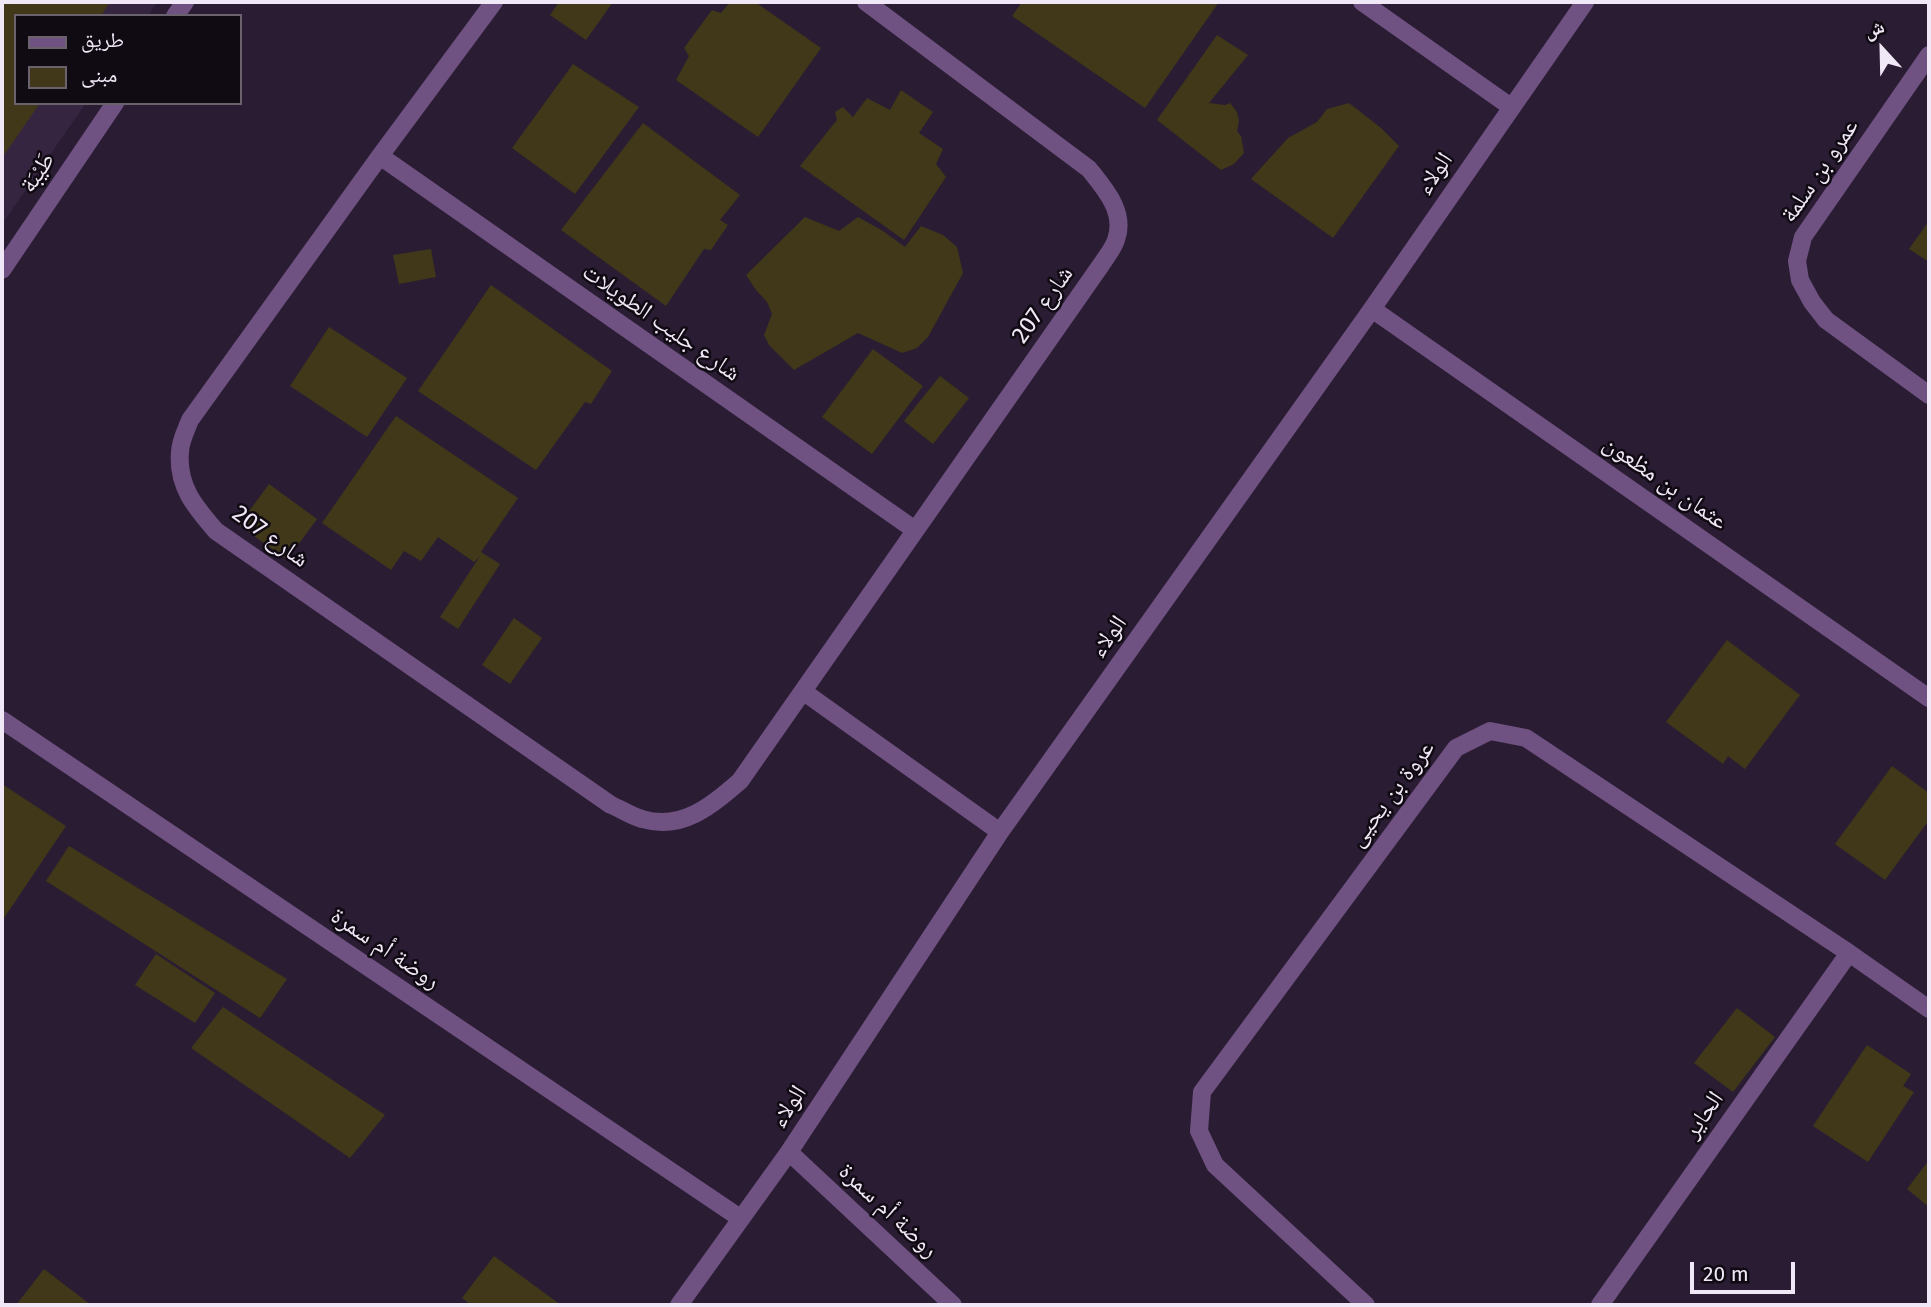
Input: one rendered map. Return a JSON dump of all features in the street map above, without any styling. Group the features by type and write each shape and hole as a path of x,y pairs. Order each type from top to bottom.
{"street":[{"name":"شارع 207","path":"494,2 190,420 180,450 181,477 192,504 216,531 611,805 642,819 674,822 708,808 740,781 1116,240 1119,221 1111,197 1089,169 866,2"},
{"path":"1362,2 1511,107"},
{"name":"الولاء","path":"679,1305 789,1152 1000,832 1372,309 1585,2"},
{"name":"عمرو بن سلمة","path":"1929,55 1803,237 1797,261 1800,280 1826,320 1929,396"},
{"name":"طَيْبَة","path":"2,270 115,105"},
{"name":"شارع جليب الطويلات","path":"380,156 915,530"},
{"name":"عثمان بن مظعون","path":"1372,309 1929,698"},
{"path":"804,692 1000,832"},
{"name":"روضة أم سمرة","path":"2,720 740,1218"},
{"name":"عروة بن يحيى","path":"1366,1305 1215,1165 1199,1130 1202,1092 1456,748 1490,731 1526,738 1929,1009"},
{"name":"الحاير","path":"1600,1305 1849,953"},
{"name":"روضة أم سمرة","path":"789,1152 953,1305"}],"shaded area":[{"path":"2,2 157,2 149,14 14,14 14,105 85,105 2,224"}],"building":[{"path":"2,2 110,2 102,14 14,14 14,105 39,105 2,158"},
{"path":"559,2 613,2 586,40 550,15"},
{"path":"730,2 755,2 821,48 758,137 676,80 689,56 684,48 712,10 721,13"},
{"path":"1022,2 1219,2 1145,108 1012,16"},
{"path":"1217,35 1248,55 1209,103 1230,103 1237,112 1239,121 1237,131 1241,136 1244,153 1234,164 1221,170 1157,120"},
{"path":"573,64 639,107 575,194 512,148"},
{"path":"901,90 933,112 919,133 943,149 936,164 946,177 904,240 800,166 837,120 835,112 843,107 853,117 867,98 890,110"},
{"path":"1349,103 1399,146 1333,238 1251,179 1288,138 1317,122 1327,109"},
{"path":"643,123 740,195 720,220 728,225 711,250 704,249 666,306 561,230"},
{"path":"805,217 839,231 858,217 905,247 921,226 943,235 957,247 963,273 928,337 917,348 902,353 858,333 794,370 769,345 764,335 772,314 767,302 746,275"},
{"path":"1929,221 1929,262 1909,249"},
{"path":"431,249 436,277 399,284 393,255"},
{"path":"491,285 612,371 591,404 585,402 536,470 418,391"},
{"path":"329,327 407,378 367,437 290,386"},
{"path":"873,349 923,386 872,454 822,417"},
{"path":"940,376 969,398 933,444 904,421"},
{"path":"396,416 518,498 481,552 500,564 458,629 440,617 480,556 474,562 438,537 421,561 404,551 391,570 322,523"},
{"path":"269,484 317,519 287,560 239,525"},
{"path":"514,618 542,638 510,684 482,665"},
{"path":"1727,640 1800,695 1745,769 1728,756 1723,764 1666,722"},
{"path":"1892,766 1929,793 1929,820 1885,880 1835,844"},
{"path":"2,784 66,826 2,921"},
{"path":"69,846 287,979 260,1018 46,881"},
{"path":"156,954 215,993 195,1023 135,985"},
{"path":"223,1007 385,1115 350,1158 191,1048"},
{"path":"1737,1008 1775,1037 1733,1092 1694,1063"},
{"path":"1867,1045 1911,1074 1903,1086 1914,1092 1868,1162 1813,1126"},
{"path":"1929,1160 1929,1207 1907,1189"},
{"path":"494,1256 561,1305 471,1305 462,1298"},
{"path":"44,1269 91,1305 16,1305"}]}
